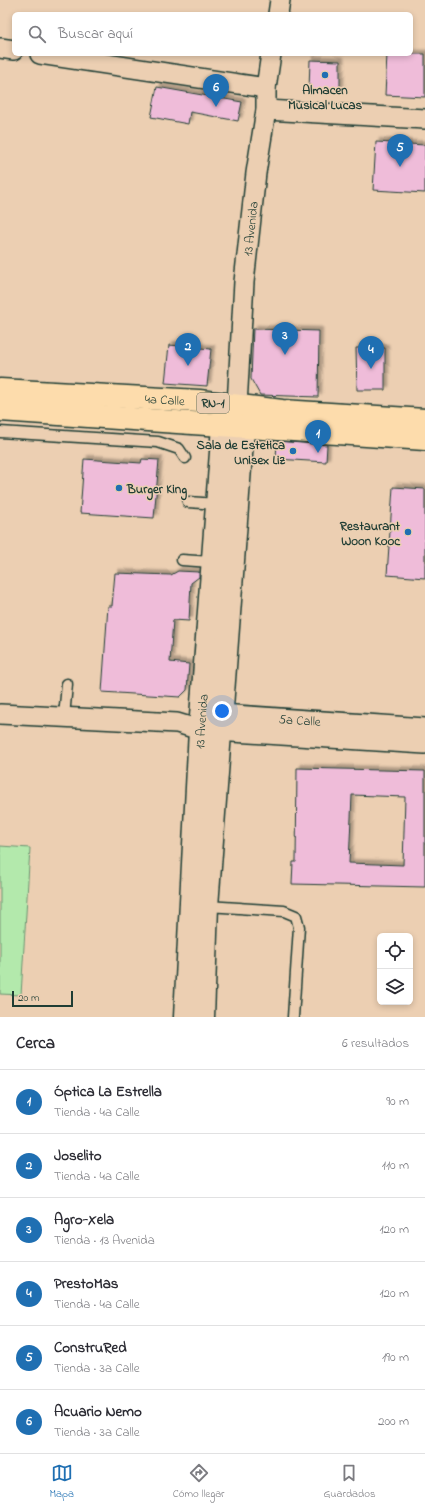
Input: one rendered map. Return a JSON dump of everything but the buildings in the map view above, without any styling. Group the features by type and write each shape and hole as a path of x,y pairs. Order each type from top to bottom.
{"main road":[{"name":"4a Calle","path":"0,390 199,401 282,411 425,420"},
{"name":"4a Calle","path":"0,410 425,439"},
{"name":"13 Avenida","path":"203,1017 207,906 211,562 217,504 233,427"},
{"name":"13 Avenida","path":"185,1017 233,427"}],"street":[{"path":"278,12 280,0"},
{"path":"0,48 12,50"},
{"path":"53,56 266,88"},
{"name":"13 Avenida","path":"237,405 244,282 256,173 266,110 266,88 271,56"},
{"path":"266,110 425,119"},
{"name":"5a Calle","path":"0,714 177,723 210,722 425,728"},
{"name":"5a Calle","path":"210,722 425,744"}],"lane":[{"path":"0,432 158,442 168,444 179,449 185,458"},
{"path":"188,502 217,504"},
{"path":"182,560 211,562"},
{"path":"64,717 67,684"},
{"path":"207,906 284,911 296,916 299,927 293,1017"}],"green space":[{"path":"0,846 30,848 21,995 0,994"}],"place":[{"name":"Almacen Musical Lucas","path":"325,75"},
{"name":"Acuario Nemo","path":"216,107"},
{"name":"ConstruRed","path":"400,167"},
{"name":"Agro-Xela","path":"285,355"},
{"name":"Joselito","path":"188,366"},
{"name":"PrestoMas","path":"371,369"},
{"name":"Sala de Estetica Unisex Liz","path":"293,451"},
{"name":"Óptica La Estrella","path":"318,453"},
{"name":"Burger King","path":"119,488"},
{"name":"Restaurant Woon Kooc","path":"408,532"}]}
